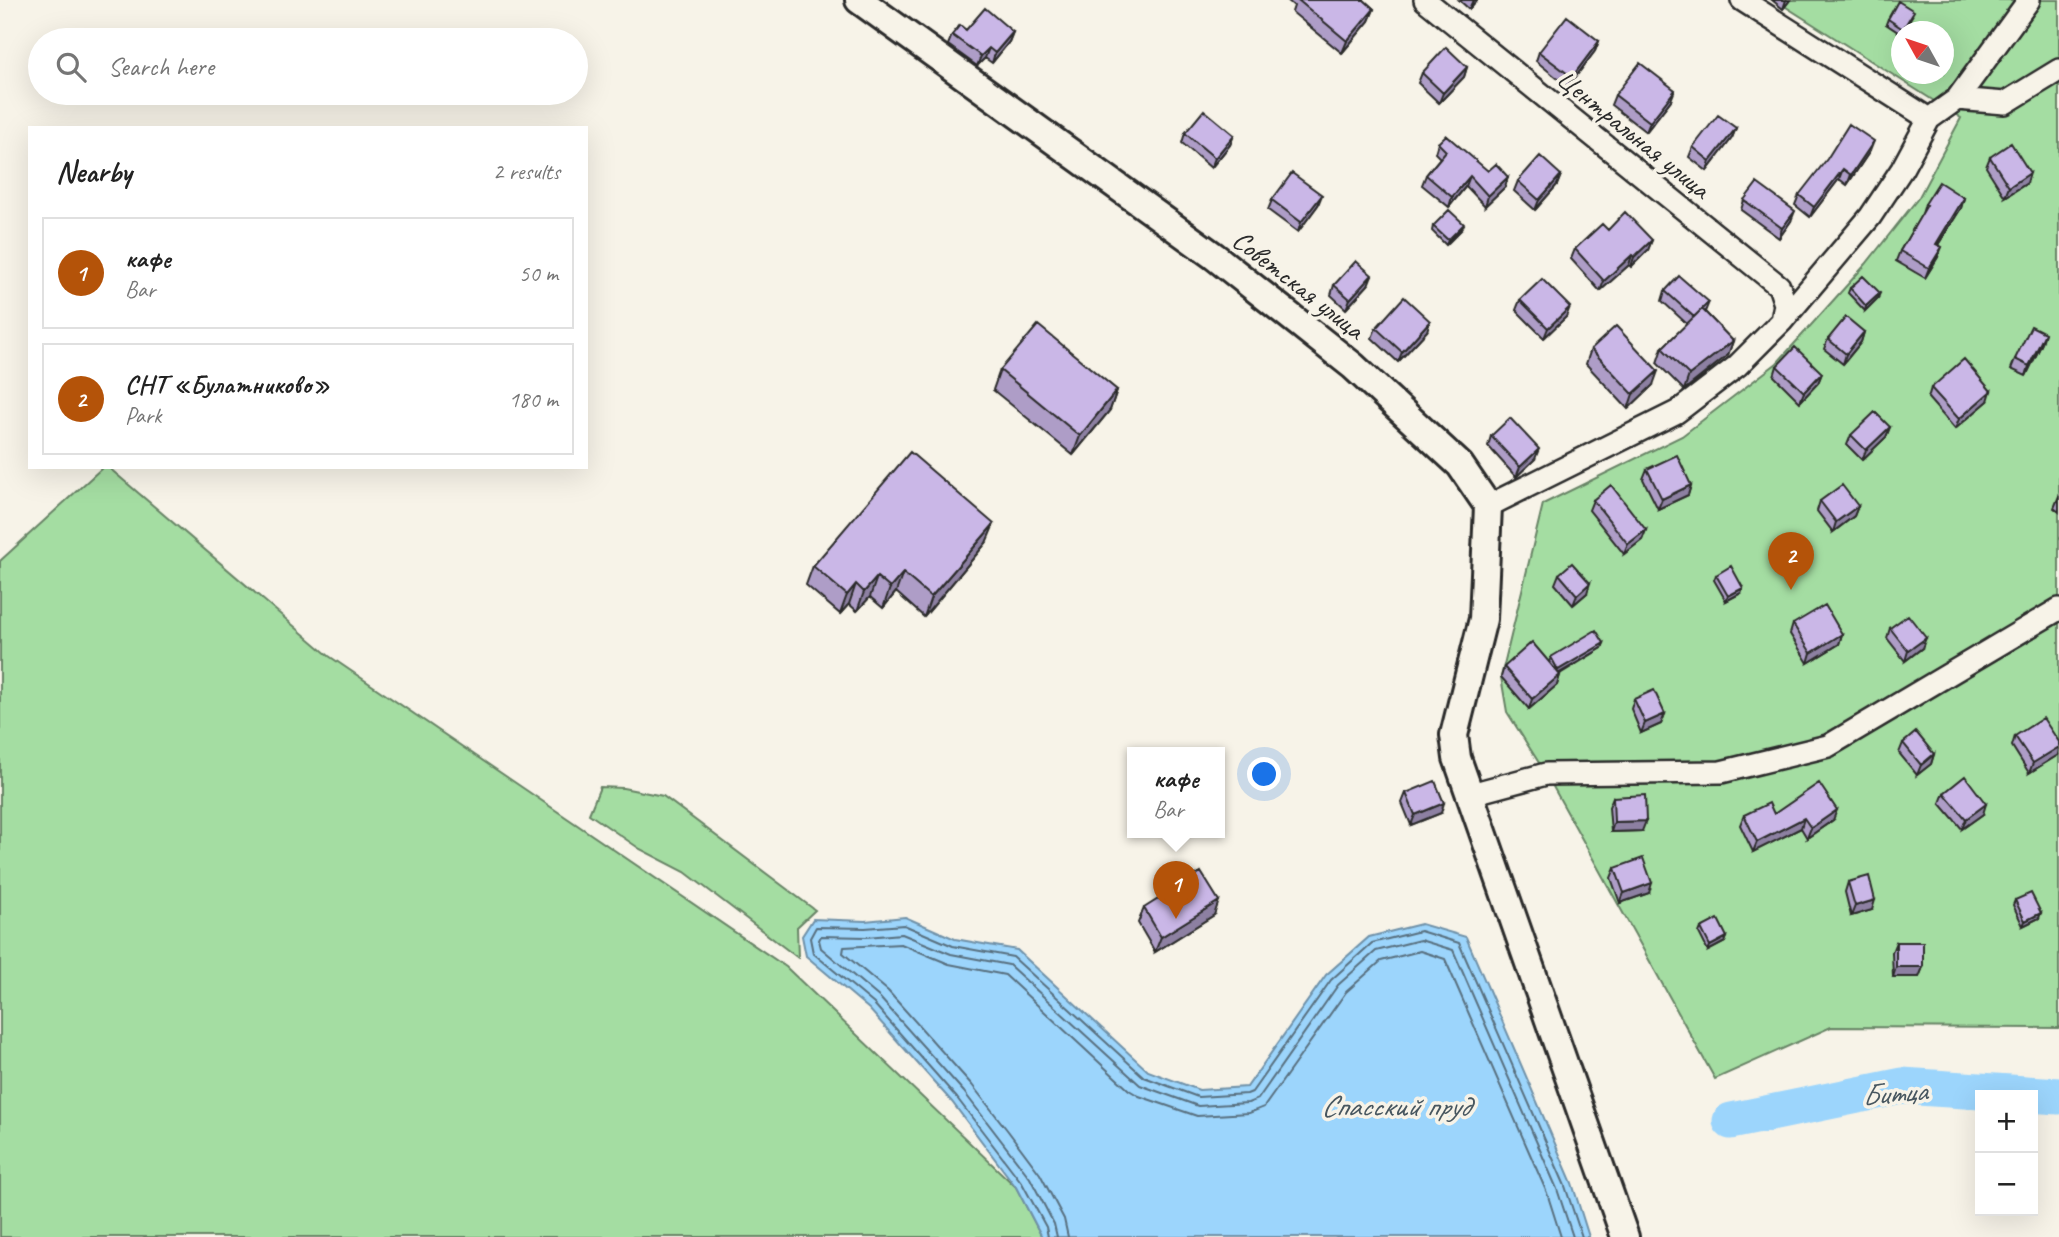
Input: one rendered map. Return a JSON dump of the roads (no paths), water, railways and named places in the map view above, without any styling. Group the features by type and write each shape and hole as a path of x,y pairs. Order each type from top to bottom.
{"street":[{"name":"Советская улица","path":"859,0 1214,256 1353,366 1460,465 1488,506"},
{"name":"Центральная улица","path":"1425,0 1779,286 1785,304 1782,321"},
{"path":"1742,0 1929,119"},
{"path":"1625,1237 1457,758 1454,735 1483,619 1488,506 1677,412 1737,366 1782,321 1834,262 1902,169 1929,119 1957,99 2029,0"},
{"path":"1957,99 2005,103 2059,70"},
{"path":"1471,794 1546,774 1721,772 1828,746 2059,608"}],"water":[{"name":"Спасский пруд","path":"905,917 955,939 1017,950 1148,1071 1199,1090 1247,1087 1326,975 1369,937 1421,924 1466,937 1572,1183 1589,1237 1042,1237 1016,1187 952,1102 869,1009 806,956 802,936 813,919 865,921"}],"waterway":[{"name":"Битца","path":"1731,1121 1902,1086 2059,1096"}],"place":[{"name":"СНТ «Булатниково»","path":"1791,590"},
{"name":"кафе","path":"1176,919"}]}
